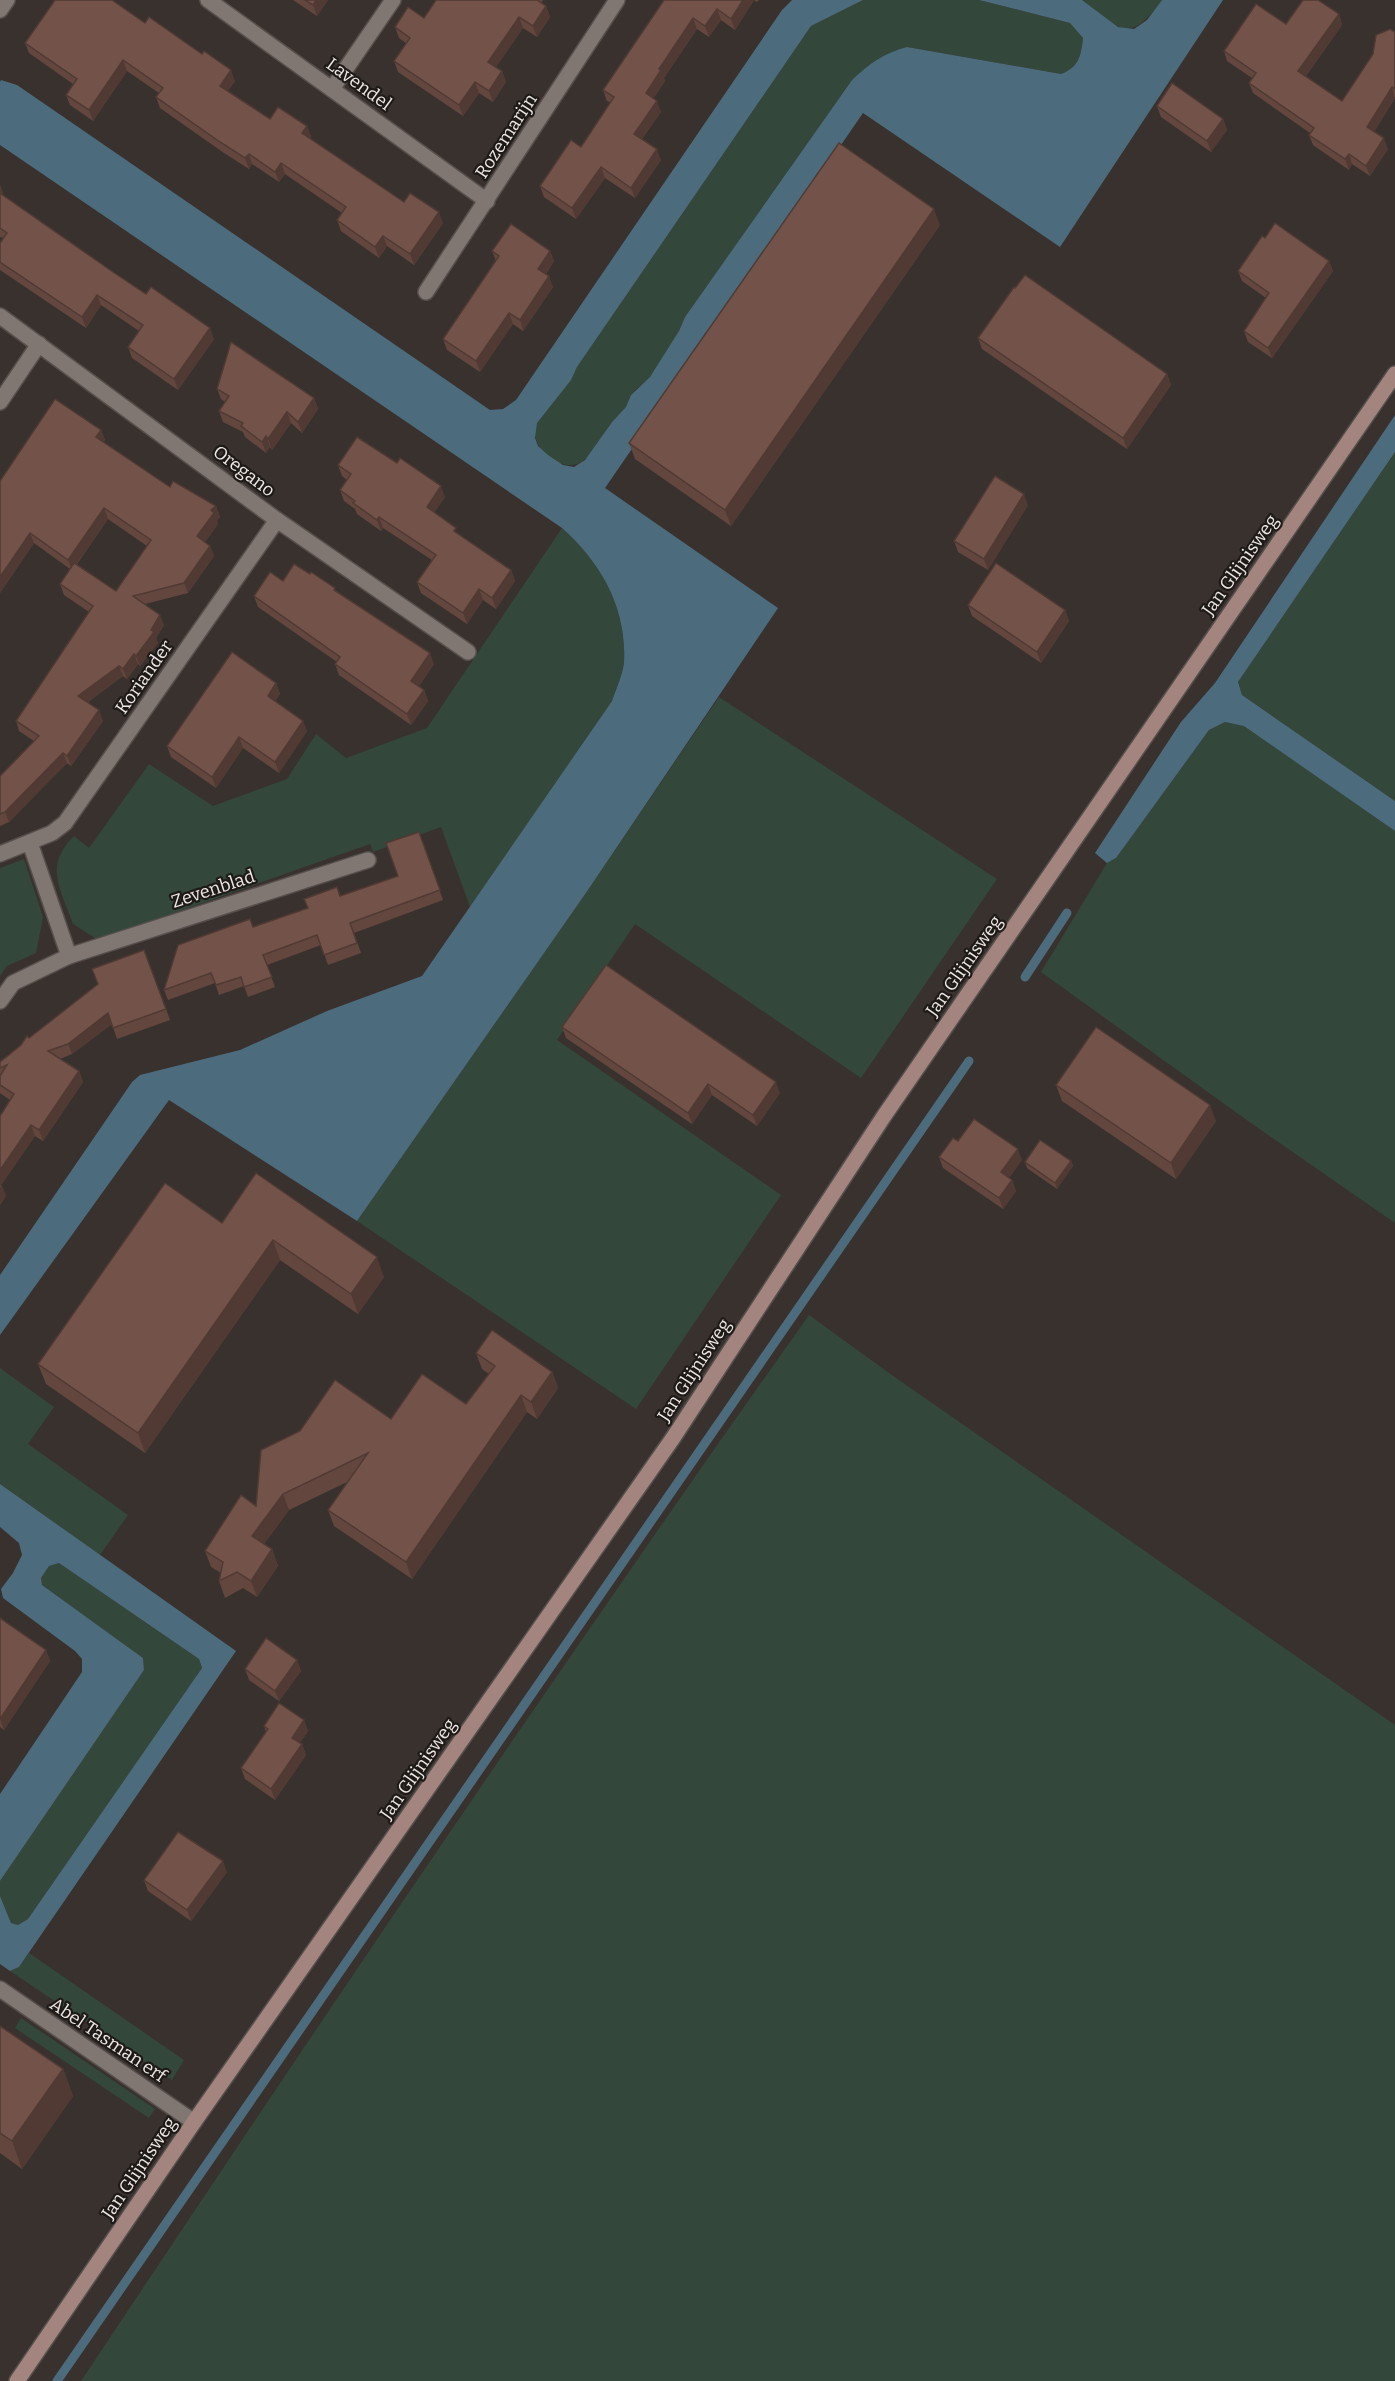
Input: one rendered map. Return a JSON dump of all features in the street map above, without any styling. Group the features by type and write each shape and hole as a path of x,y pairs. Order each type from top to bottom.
{"street":[{"path":"0,10 7,0"},
{"name":"Lavendel","path":"208,0 487,201"},
{"path":"332,89 393,0"},
{"name":"Rozemarijn","path":"426,292 618,0"},
{"name":"Oregano","path":"0,316 278,520 468,652"},
{"path":"0,402 39,344"},
{"name":"Jan Glijnisweg","path":"17,2381 194,2122 667,1446 884,1116 1395,374"},
{"name":"Koriander","path":"0,854 52,833 65,823 278,520"},
{"path":"30,843 69,956"},
{"name":"Zevenblad","path":"0,1001 13,983 69,956 368,860"},
{"name":"Abel Tasman erf","path":"0,1989 194,2122"}],"green space":[{"path":"863,0 979,0 1070,23 1083,38 1081,50 1072,68 1061,74 907,47 852,80 685,317 674,340 649,379 635,390 626,408 609,426 583,461 575,465 556,462 541,449 536,440 535,431 541,415 568,382 811,26"},
{"path":"1082,0 1162,0 1141,23 1132,28 1124,28 1106,19"},
{"path":"1395,452 1395,801 1242,695 1238,682"},
{"path":"562,528 589,556 609,588 621,623 624,642 622,671 612,701 470,907 441,827 373,852 370,844 103,938 95,938 73,924 57,878 59,858 74,836 89,848 149,764 213,806 287,779 316,734 346,758 427,728"},
{"path":"719,697 997,879 861,1078 635,924 557,1040 781,1195 636,1409 357,1221 588,890"},
{"path":"1225,722 1244,725 1395,831 1395,1223 1248,1121 1041,972 1107,863 1116,858 1209,730"},
{"path":"24,859 43,917 36,953 7,966 0,976 0,868"},
{"path":"809,1315 1395,1725 1395,2381 81,2381 441,1845"},
{"path":"0,1368 54,1407 28,1444 128,1515 100,1555 0,1484"},
{"path":"59,1563 199,1659 202,1668 28,1919 18,1925 11,1923 0,1896 0,1881 144,1670 143,1658 42,1585 41,1578 49,1566"},
{"path":"29,1953 184,2060 172,2080 10,1971 19,1967"},
{"path":"21,2018 155,2109 149,2118 15,2028"}],"water":[{"path":"792,0 863,0 811,26 577,367 571,380 537,423 535,438 538,446 563,465 574,467 585,460 612,422 626,407 631,395 650,377 679,331 685,317 852,80 871,64 891,52 907,47 1061,74 1072,68 1081,50 1083,38 1070,23 979,0 1082,0 1118,27 1134,29 1147,20 1162,0 1223,0 1060,247 863,113 605,488 778,608 588,890 357,1221 169,1100 0,1335 0,1275 132,1082 140,1075 240,1050 327,1011 422,976 612,701 624,662 621,623 609,588 589,556 562,528 0,145 1,80 17,85 490,410 503,409 516,400 782,10"},
{"path":"1395,415 1395,452 1238,682 1242,695 1395,801 1395,831 1244,726 1225,722 1209,730 1116,858 1107,863 1095,853 1181,722 1215,683"},
{"path":"0,1484 236,1651 19,1967 10,1971 0,1964 0,1896 11,1923 18,1925 28,1919 202,1668 199,1659 59,1563 49,1566 41,1578 42,1585 143,1658 144,1670 0,1881 0,1794 82,1672 82,1659 75,1651 3,1598 1,1589 13,1573 22,1555 19,1543 0,1527"}],"building":[{"path":"55,0 112,0 145,23 149,17 202,54 204,51 231,70 220,86 270,119 278,107 307,126 302,133 404,202 410,193 439,212 410,254 383,236 375,247 337,220 346,207 281,163 275,172 249,154 245,158 220,142 156,97 163,88 123,60 89,110 66,95 77,79 25,43"},
{"path":"305,0 316,0 313,5"},
{"path":"436,0 537,0 546,6 533,26 519,17 488,62 502,71 489,91 475,82 459,105 394,61 410,38 395,27 408,7 424,18"},
{"path":"664,0 743,0 731,19 717,9 705,26 693,18 659,69 661,70 646,93 657,101 634,134 657,149 631,188 601,167 572,208 540,186 571,140 581,147 614,97 603,90"},
{"path":"1303,0 1318,0 1339,14 1298,71 1342,101 1373,54 1376,35 1390,29 1395,32 1395,89 1392,87 1367,127 1384,138 1366,166 1349,154 1345,159 1309,135 1314,128 1249,83 1256,73 1224,51 1256,4 1286,24"},
{"path":"1172,83 1223,119 1207,141 1157,106"},
{"path":"839,143 934,209 725,510 629,443"},
{"path":"0,193 146,294 151,287 210,328 174,379 128,347 143,325 97,295 82,317 0,262 0,243 7,233 0,228"},
{"path":"1275,223 1329,261 1268,348 1244,331 1269,293 1238,271 1262,236 1265,238"},
{"path":"511,224 550,251 538,269 549,276 520,320 509,313 476,361 443,339 499,256 492,251"},
{"path":"1025,275 1167,374 1123,438 978,338"},
{"path":"231,342 314,398 298,422 287,412 268,439 266,436 262,442 241,426 243,423 219,411 229,396 217,389"},
{"path":"55,399 101,430 96,437 170,487 173,481 216,506 211,510 214,513 197,536 210,546 184,583 133,596 160,615 151,630 154,632 123,669 119,666 78,696 99,710 67,756 63,753 5,812 0,814 0,776 39,736 16,721 93,606 60,584 74,563 116,591 151,540 104,508 68,560 30,533 0,577 0,481"},
{"path":"357,437 397,463 400,458 441,486 427,507 456,528 454,531 511,570 492,598 479,589 463,613 417,582 436,555 379,517 377,520 353,503 355,501 340,490 351,474 338,465"},
{"path":"995,476 1024,494 984,559 954,541"},
{"path":"996,563 1065,610 1037,652 968,605"},
{"path":"294,564 310,574 311,572 335,588 334,590 430,653 411,681 424,690 407,714 335,664 340,657 254,596 270,572 283,581"},
{"path":"232,652 276,683 268,696 303,721 275,762 239,737 212,777 167,746"},
{"path":"419,832 440,890 350,923 357,943 324,955 317,935 263,955 272,977 244,987 241,977 216,985 211,973 164,990 178,945 250,919 253,927 308,908 304,899 337,887 340,896 398,876 386,843"},
{"path":"144,950 166,1009 113,1028 108,1013 68,1044 48,1051 79,1071 39,1130 31,1125 0,1170 0,1116 14,1094 0,1085 0,1076 7,1065 0,1068 0,1062 21,1045 27,1036 29,1038 98,984 92,969"},
{"path":"606,965 776,1082 753,1115 708,1084 688,1113 562,1027"},
{"path":"1096,1027 1210,1105 1171,1163 1056,1085"},
{"path":"974,1119 1018,1149 1001,1172 1012,1180 999,1198 939,1157 953,1138 958,1141"},
{"path":"1040,1140 1071,1161 1055,1183 1025,1162"},
{"path":"256,1173 377,1257 351,1294 273,1240 138,1433 38,1364 165,1183 222,1223"},
{"path":"492,1330 552,1372 531,1402 521,1395 406,1562 328,1510 368,1453 283,1494 252,1536 272,1549 251,1581 237,1572 219,1581 223,1562 205,1551 241,1495 256,1506 261,1450 300,1431 335,1380 391,1419 422,1374 466,1404 495,1366 476,1353"},
{"path":"0,1618 46,1650 0,1719"},
{"path":"266,1638 297,1660 275,1691 245,1669"},
{"path":"279,1703 304,1720 292,1738 302,1744 271,1789 241,1768 268,1729 264,1726"},
{"path":"178,1832 223,1861 187,1910 144,1880"},
{"path":"0,2026 63,2069 12,2141 0,2133"}],"waterway":[{"path":"1025,977 1067,913"},
{"path":"57,2381 969,1061"}]}
